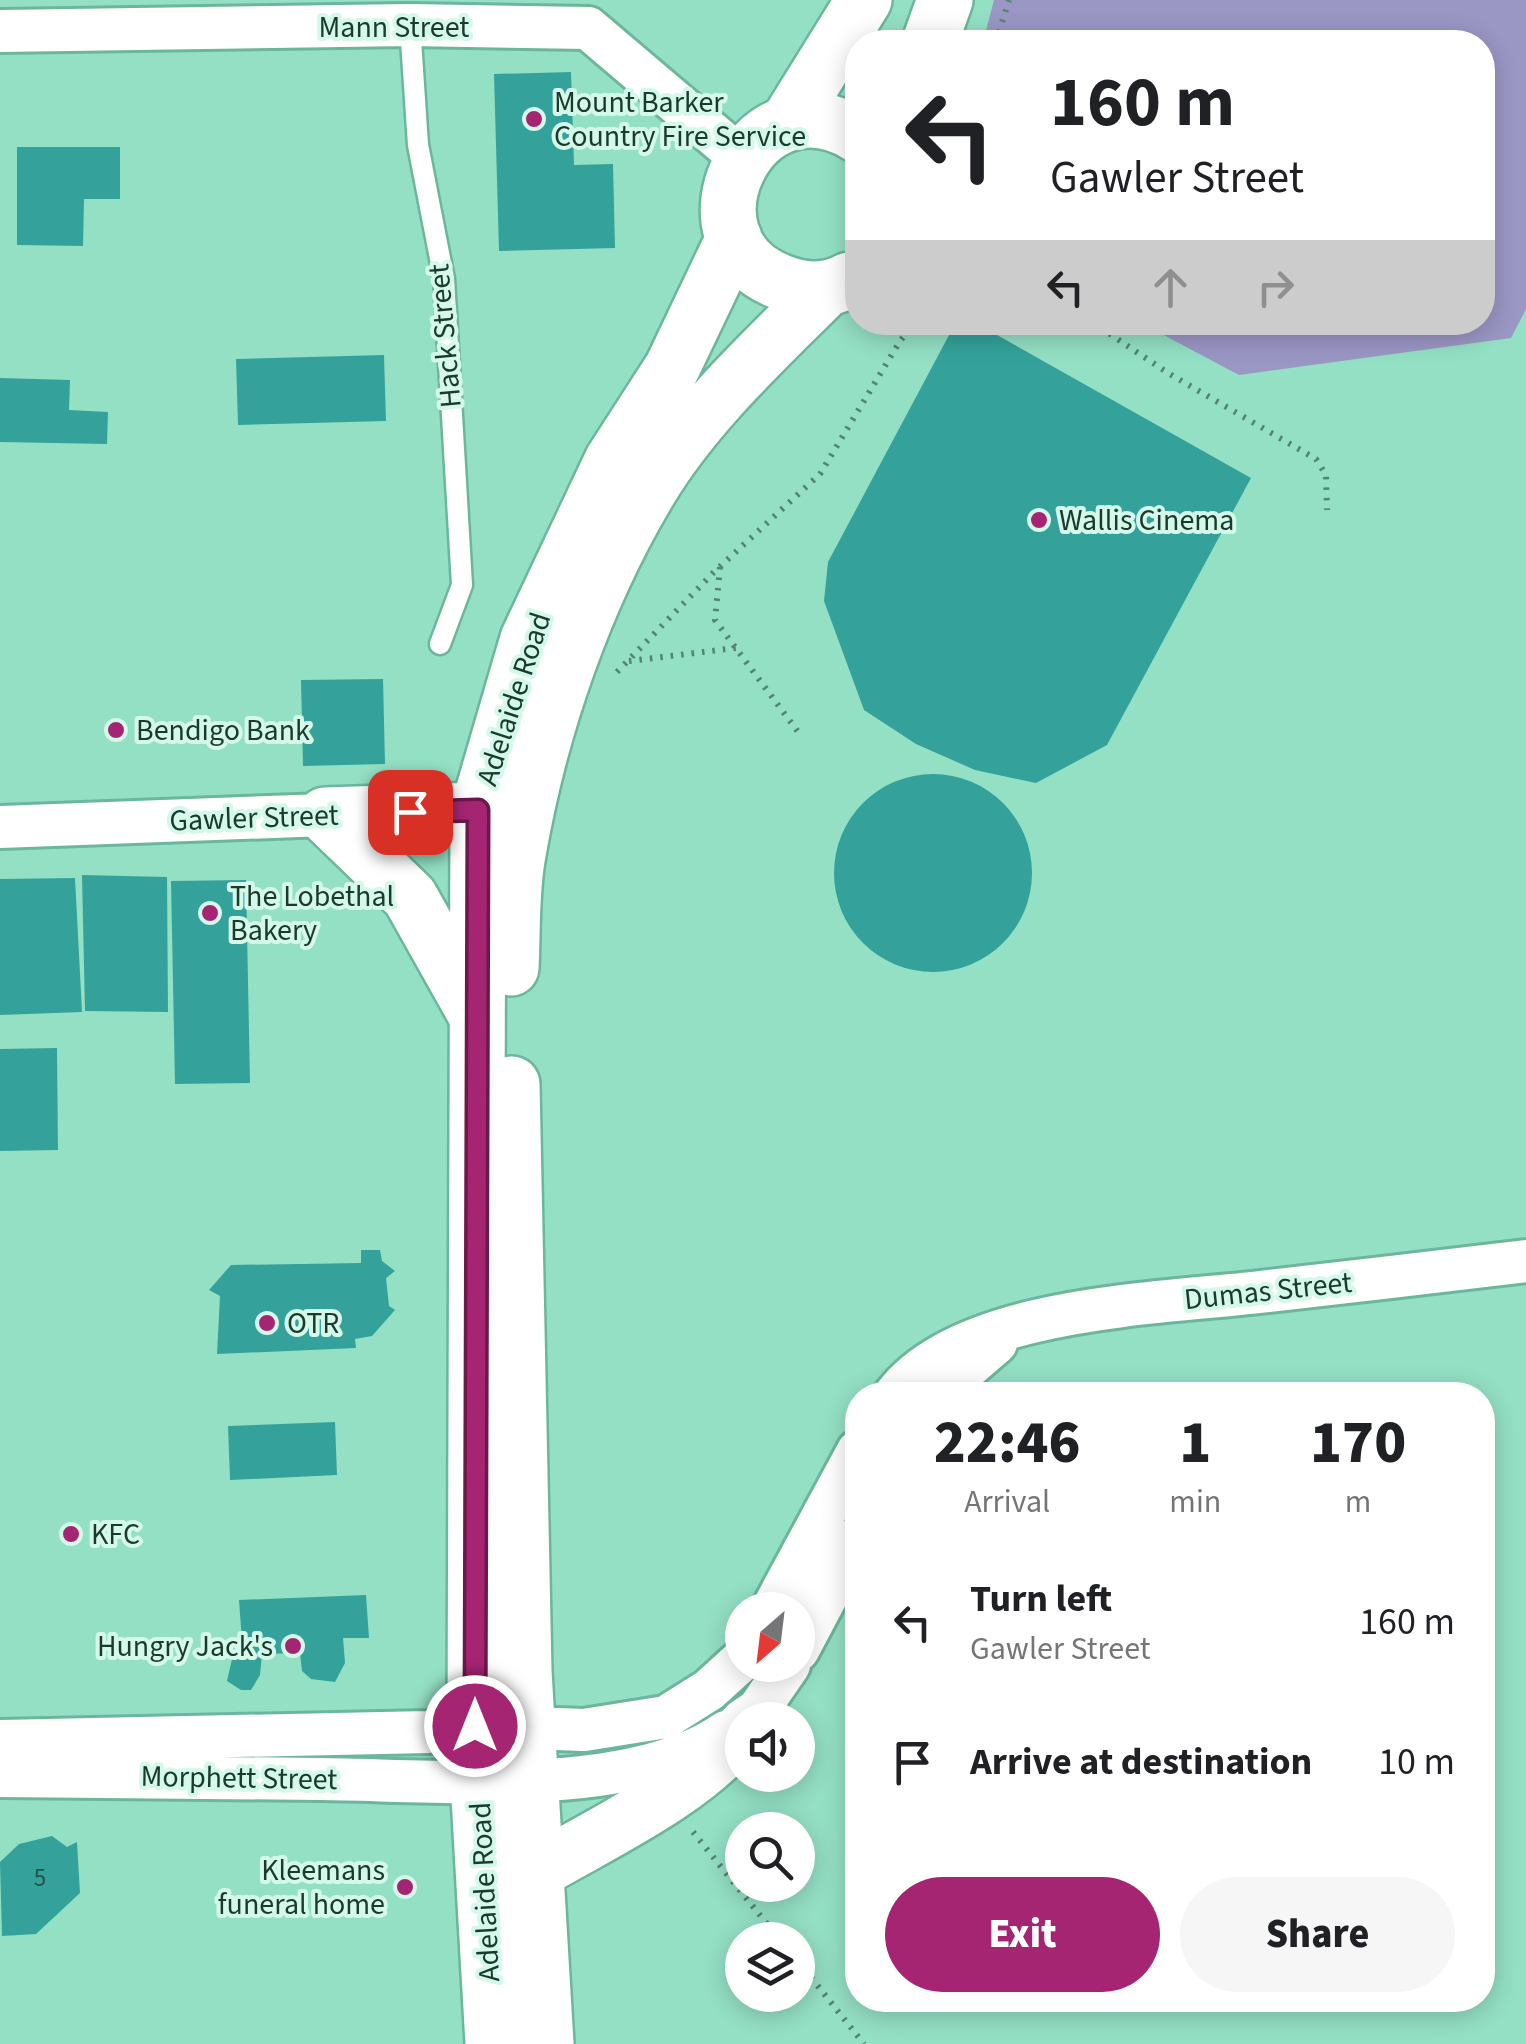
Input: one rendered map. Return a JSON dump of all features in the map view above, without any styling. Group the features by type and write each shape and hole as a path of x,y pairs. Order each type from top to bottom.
{"main road":[{"path":"845,30 864,0"},
{"path":"934,30 944,0"},
{"path":"787,124 845,31"},
{"path":"842,282 797,288 771,278 754,267 734,238 728,210 729,189 741,158 758,140 787,124 818,120 845,128"},
{"name":"Adelaide Road","path":"494,2044 475,1726 478,810 528,639 612,461 672,368 734,238"},
{"name":"Adelaide Road","path":"546,2044 530,1753 510,984 517,858 540,744 603,585 651,488 724,391 842,282"},
{"path":"478,810 540,744"},
{"name":"Gawler Street","path":"325,815 478,810"},
{"path":"325,815 410,897 475,1013"},
{"path":"536,1871 682,1784 725,1752"}],"street":[{"name":"Mann Street","path":"0,31 410,25 588,28 741,158"},
{"name":"Gawler Street","path":"0,827 325,815"},
{"name":"Dumas Street","path":"905,1382 956,1346 1076,1312 1526,1261"},
{"name":"Dumas Street","path":"954,1382 1012,1330"},
{"path":"782,1592 845,1475"},
{"path":"815,1618 845,1561"},
{"path":"754,1702 773,1682"},
{"path":"478,1780 584,1730 666,1717 709,1690 731,1702"},
{"path":"475,1726 530,1753 612,1774 706,1746 725,1729"},
{"name":"Morphett Street","path":"0,1741 428,1732 475,1726"},
{"name":"Morphett Street","path":"0,1776 478,1780"}],"lane":[{"name":"Hack Street","path":"410,25 418,145 444,279 462,584 440,644"}],"path":[{"path":"1000,30 1010,0"},
{"path":"606,683 720,566 820,474 905,335"},
{"path":"1112,335 1316,459 1326,475 1327,510"},
{"path":"720,566 715,620 801,736"},
{"path":"628,661 736,648"},
{"path":"682,1818 766,1922"},
{"path":"815,1982 864,2044"}],"shaded area":[{"path":"994,0 1526,0 1526,309 1511,338 1239,375 1164,335 1495,335 1495,30 986,30"}],"building":[{"name":"Mount Barker Country Fire Service","path":"571,72 574,165 613,164 615,248 499,251 494,74"},
{"path":"17,147 120,147 120,199 84,199 83,246 17,245"},
{"name":"Wallis Cinema","path":"949,335 997,335 1251,478 1107,745 1036,783 975,770 916,744 864,710 824,601 828,562"},
{"path":"384,355 386,421 238,425 236,359"},
{"path":"0,378 70,380 69,410 108,412 107,444 0,442"},
{"path":"383,679 385,764 303,766 301,680"},
{"path":"933,774 971,782 1003,803 1024,835 1032,873 1024,911 1003,943 971,964 933,972 895,964 863,943 842,911 834,873 842,835 863,803 895,782"},
{"path":"82,875 167,877 168,1012 85,1011"},
{"path":"75,878 82,1012 0,1015 0,879"},
{"path":"246,880 250,1083 175,1084 171,881"},
{"path":"57,1048 58,1150 0,1151 0,1049"},
{"path":"361,1250 380,1250 382,1261 395,1271 386,1278 389,1306 395,1310 372,1336 355,1339 356,1348 217,1354 220,1296 209,1290 231,1265 361,1263"},
{"name":"OTR","path":"335,1422 337,1475 230,1480 228,1426"},
{"name":"Hungry Jack's","path":"366,1595 369,1638 343,1638 345,1663 335,1682 311,1679 302,1671 300,1653 262,1654 260,1675 251,1690 241,1690 227,1681 232,1659 243,1655 239,1600"},
{"path":"52,1836 67,1847 77,1842 80,1893 36,1934 2,1936 0,1862 19,1844"}],"place":[{"name":"Mount Barker Country Fire Service","path":"534,119"},
{"name":"Wallis Cinema","path":"1039,520"},
{"name":"Bendigo Bank","path":"116,730"},
{"name":"The Lobethal Bakery","path":"210,913"},
{"name":"OTR","path":"267,1323"},
{"name":"KFC","path":"71,1534"},
{"name":"Hungry Jack's","path":"293,1646"},
{"name":"Kleemans funeral home","path":"405,1887"}],"route":[{"path":"410,812 478,810 475,1726"}]}
